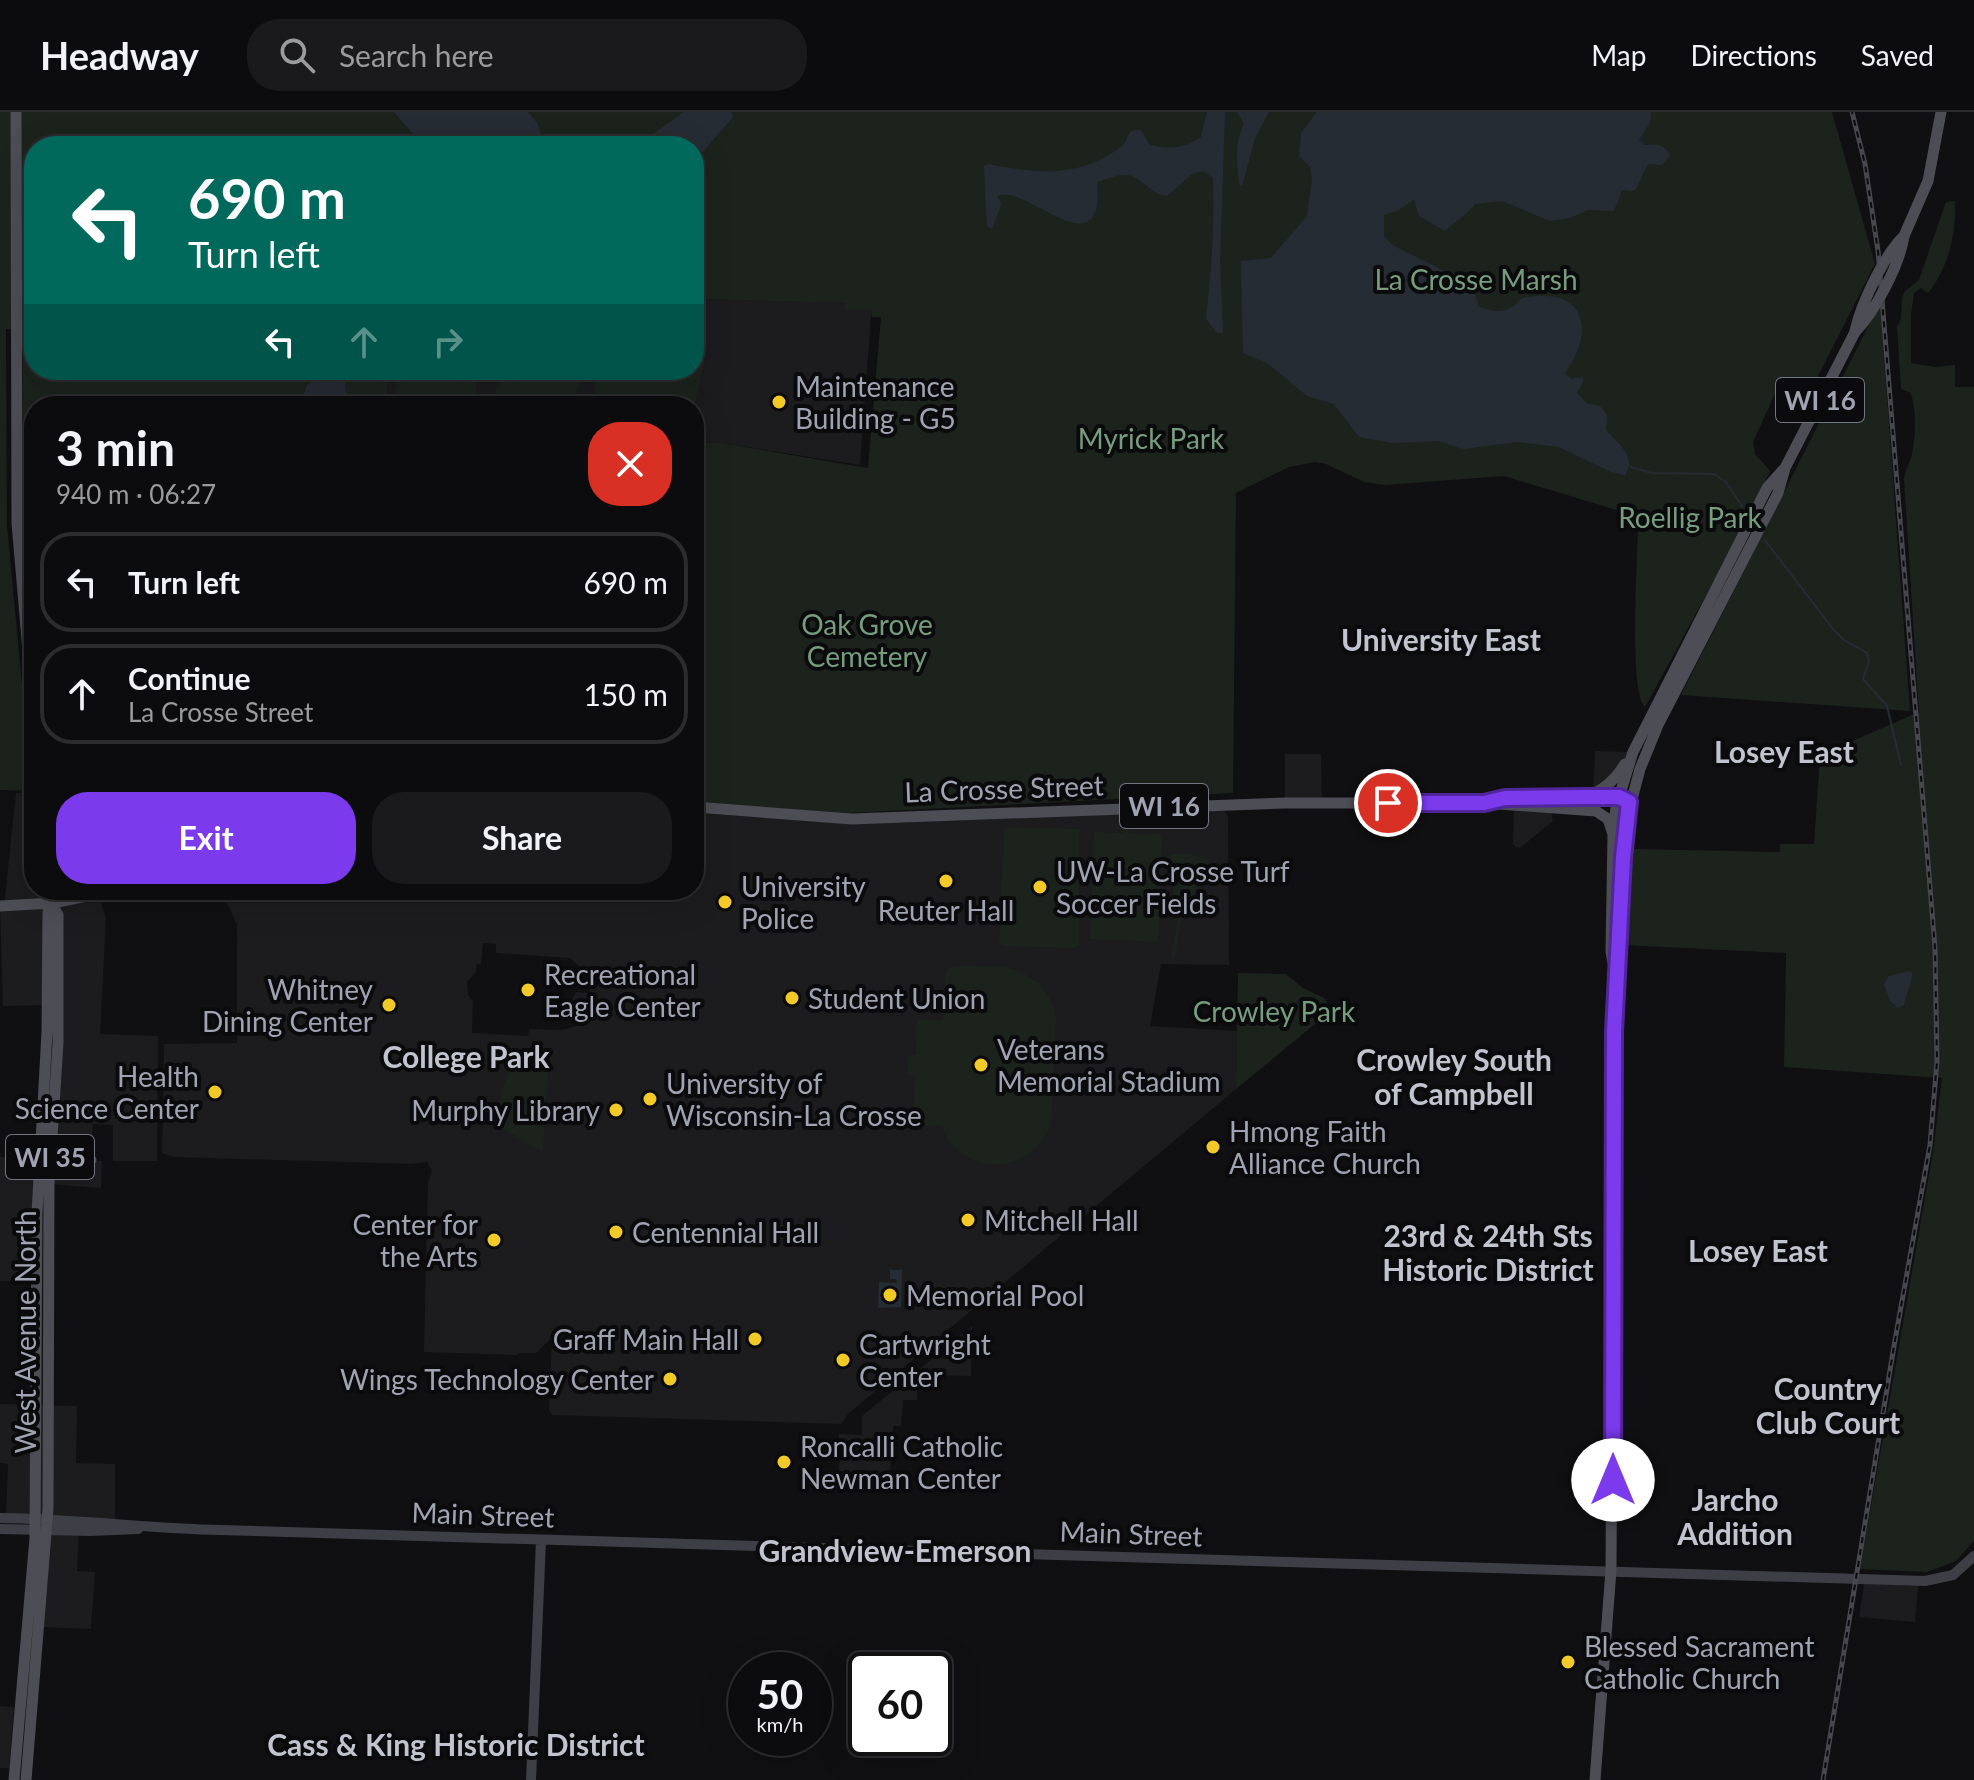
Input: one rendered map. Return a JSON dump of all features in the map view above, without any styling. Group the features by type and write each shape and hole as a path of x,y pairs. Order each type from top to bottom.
{"main road":[{"path":"16,112 17,523 24,605"},
{"name":"WI 16","path":"1622,802 1658,725 1778,493 1785,468 1855,332 1867,321 1902,251 1904,236 1928,181 1941,112"},
{"name":"WI 16","path":"1622,802 1633,752 1767,488 1785,468"},
{"path":"1584,802 1611,785 1633,752"},
{"path":"1484,803 1505,798 1622,802"},
{"path":"1584,802 1605,816 1613,834"},
{"name":"La Crosse Street","path":"704,808 852,819 1233,804 1484,803 1556,807 1584,802"},
{"path":"1616,976 1611,952 1613,834 1622,802"},
{"path":"1595,1780 1611,1570 1616,976 1620,952 1622,802"},
{"path":"0,906 53,900"},
{"name":"West Avenue North","path":"42,1525 51,1141 59,977 58,915 53,900"},
{"name":"West Avenue North","path":"42,1525 38,1177 48,993 48,912 53,900"},
{"path":"51,1141 91,1160"},
{"name":"WI 35","path":"14,1780 42,1525"},
{"name":"WI 35","path":"26,1780 42,1525"}],"street":[{"path":"0,1518 42,1525"},
{"name":"Main Street","path":"42,1525 126,1531 152,1528 1925,1581 1953,1575 1974,1556"},
{"path":"0,1529 42,1525"},
{"path":"531,1780 541,1540"}],"shaded area":[{"path":"394,112 528,112 538,124 541,136 414,136"},
{"path":"684,112 731,112 733,117 704,151 704,136 650,136"},
{"path":"1207,112 1225,112 1220,261 1223,333 1217,333 1206,319 1212,249 1213,179 1204,171 1192,174 1167,196 1129,175 1097,182 1096,208 1089,221 1076,223 1010,195 998,196 1001,205 993,227 990,229 987,225 984,166 1050,171 1080,167 1117,150 1136,130 1141,130 1150,145 1182,146 1201,137"},
{"path":"1237,112 1269,112 1255,138 1242,186 1239,184 1237,153 1244,124"},
{"path":"1317,112 1651,112 1650,123 1639,140 1644,145 1663,147 1670,156 1661,165 1649,164 1634,191 1622,190 1614,211 1588,210 1570,218 1550,221 1502,201 1475,204 1445,231 1419,216 1414,199 1399,210 1384,215 1384,236 1392,245 1473,285 1478,306 1502,311 1513,307 1522,298 1543,296 1559,298 1571,304 1579,314 1582,326 1575,356 1565,373 1571,379 1582,377 1584,380 1577,393 1588,404 1600,406 1607,415 1606,430 1628,457 1625,475 1611,472 1559,447 1517,442 1463,449 1439,441 1392,443 1359,437 1334,404 1307,396 1267,363 1243,353 1241,261 1271,258 1307,216 1312,179 1310,167 1299,156 1301,133"},
{"path":"704,299 872,303 860,465 704,442 704,396 387,396 388,380 704,380"},
{"path":"346,380 345,390 349,396 303,396 310,381"},
{"path":"1595,751 1633,752 1593,795"},
{"path":"1285,754 1321,754 1322,803 1285,803"},
{"path":"16,793 24,793 24,900 100,900 106,918 100,1034 158,1036 157,1161 113,1161 113,1125 93,1124 91,1160 102,1161 101,1188 49,1184 58,1032 48,1005 3,1006 0,906 4,906"},
{"name":"University of Wisconsin-La Crosse","path":"1224,810 1228,817 1229,965 1161,964 1150,1026 1237,1031 1236,1089 849,1413 841,1424 552,1415 549,1410 552,1337 536,1353 424,1352 428,1182 432,1171 427,1162 174,1157 162,1153 164,1044 237,1043 237,925 226,900 704,900 704,814 861,824","holes":["483,943 496,944 496,953 570,958 588,975 590,993 576,992 571,1003 586,1015 576,1026 562,1030 529,1029 528,1036 472,1033 473,1001 468,995 467,982 476,971 477,964 481,964"]},
{"path":"1514,811 1551,812 1553,821 1520,848 1516,847 1513,844"},
{"path":"1909,971 1912,977 1904,1005 1898,1008 1890,1001 1884,984 1889,976"},
{"path":"0,1157 39,1158 38,1282 0,1281"},
{"name":"Memorial Pool","path":"890,1270 902,1270 901,1307 878,1308 879,1282 897,1283 896,1279 890,1279"},
{"path":"972,1326 971,1376 922,1375 920,1369"},
{"path":"912,1375 917,1378 917,1400 903,1400 901,1426 893,1426 889,1486 838,1483 839,1434 862,1435 862,1416"},
{"path":"0,1404 77,1406 76,1463 115,1464 115,1527 79,1527 77,1571 95,1572 91,1629 43,1627 52,1516 6,1514 8,1464 0,1463"},
{"path":"1864,1584 1918,1586 1915,1622 1859,1617"},
{"path":"0,1706 14,1707 9,1768 0,1768"}],"green space":[{"path":"0,112 1832,112 1875,264 1813,386 1779,385 1753,442 1755,454 1770,471 1751,513 1645,707 1640,696 1635,650 1638,524 1633,515 1504,476 1385,485 1364,482 1315,462 1289,467 1236,493 1233,793 848,813 704,804 704,442 868,468 881,317 872,317 871,310 845,310 845,303 704,299 704,136 24,136 24,380 388,380 387,396 24,396 24,503 23,330 6,329 7,525 24,706 24,791 0,790"},
{"path":"1955,201 1954,226 1946,261 1928,293 1921,288 1914,293 1911,363 1935,367 1955,365 1955,387 1974,387 1974,1541 1956,1561 1927,1572 1860,1569 1933,1152 1942,1078 1784,1067 1786,953 1624,945 1633,849 1780,852 1780,844 1814,844 1820,755 1919,712 1904,480 1911,458 1915,415 1911,393 1901,389 1897,327 1904,292 1919,280 1946,202"},
{"path":"1880,303 1910,711 1681,695"},
{"path":"396,380 476,380 477,396 397,396"},
{"path":"501,380 582,382 573,396 493,396"},
{"path":"592,380 700,380 696,396 596,396"},
{"path":"1126,823 1129,833 1162,834 1158,942 1090,939 1094,832 1123,833"},
{"name":"UW-La Crosse Turf Soccer Fields","path":"1008,827 1079,829 1079,945 1075,948 1002,946 999,942 1004,831"},
{"path":"1170,854 1190,854 1209,860 1181,924 1175,957 1171,957 1177,924"},
{"name":"Veterans Memorial Stadium","path":"1005,967 1020,971 1039,983 1055,1010 1051,1124 1034,1149 1010,1163 982,1163 955,1147 942,1126 913,1125 915,1076 907,1075 909,1055 916,1055 917,1019 943,1020 945,973 950,968"},
{"name":"Crowley Park","path":"1238,973 1286,974 1303,988 1324,998 1330,1007 1326,1015 1236,1089"},
{"path":"508,1070 548,1072 543,1152 493,1123"}],"waterway":[{"path":"1631,467 1652,473 1714,474 1726,482 1742,506"},
{"path":"1764,539 1833,629 1844,640 1867,653 1869,661 1863,679 1887,706 1901,765"}],"railway":[{"path":"1823,1780 1930,1145 1937,1061 1935,948 1878,251 1865,164 1852,112"}],"place":[{"name":"Maintenance Building - G5","path":"779,402"},
{"name":"Reuter Hall","path":"946,881"},
{"name":"UW-La Crosse Turf Soccer Fields","path":"1040,887"},
{"name":"University Police","path":"725,902"},
{"name":"Recreational Eagle Center","path":"528,990"},
{"name":"Student Union","path":"792,998"},
{"name":"Whitney Dining Center","path":"389,1005"},
{"name":"Veterans Memorial Stadium","path":"981,1065"},
{"name":"Health Science Center","path":"215,1092"},
{"name":"University of Wisconsin-La Crosse","path":"650,1099"},
{"name":"Murphy Library","path":"616,1110"},
{"name":"Hmong Faith Alliance Church","path":"1213,1147"},
{"name":"Mitchell Hall","path":"968,1220"},
{"name":"Centennial Hall","path":"616,1232"},
{"name":"Center for the Arts","path":"494,1240"},
{"name":"Memorial Pool","path":"890,1295"},
{"name":"Graff Main Hall","path":"755,1339"},
{"name":"Cartwright Center","path":"843,1360"},
{"name":"Wings Technology Center","path":"670,1379"},
{"name":"Roncalli Catholic Newman Center","path":"784,1462"},
{"name":"Blessed Sacrament Catholic Church","path":"1568,1662"}],"district":[{"name":"University East","path":"1441,639"},
{"name":"Losey East","path":"1784,751"},
{"name":"College Park","path":"466,1056"},
{"name":"Crowley South of Campbell","path":"1454,1076"},
{"name":"Losey East","path":"1758,1250"},
{"name":"23rd & 24th Sts Historic District","path":"1488,1252"},
{"name":"Country Club Court","path":"1828,1405"},
{"name":"Jarcho Addition","path":"1735,1516"},
{"name":"Grandview-Emerson","path":"895,1550"},
{"name":"Cass & King Historic District","path":"456,1744"}],"route":[{"path":"1388,803 1484,803 1505,798 1586,797 1619,797 1629,802 1614,1032 1613,1480"}],"park label":[{"name":"La Crosse Marsh","path":"1476,279"},
{"name":"Myrick Park","path":"1151,438"},
{"name":"Roellig Park","path":"1690,517"},
{"name":"Oak Grove Cemetery","path":"867,640"}]}
